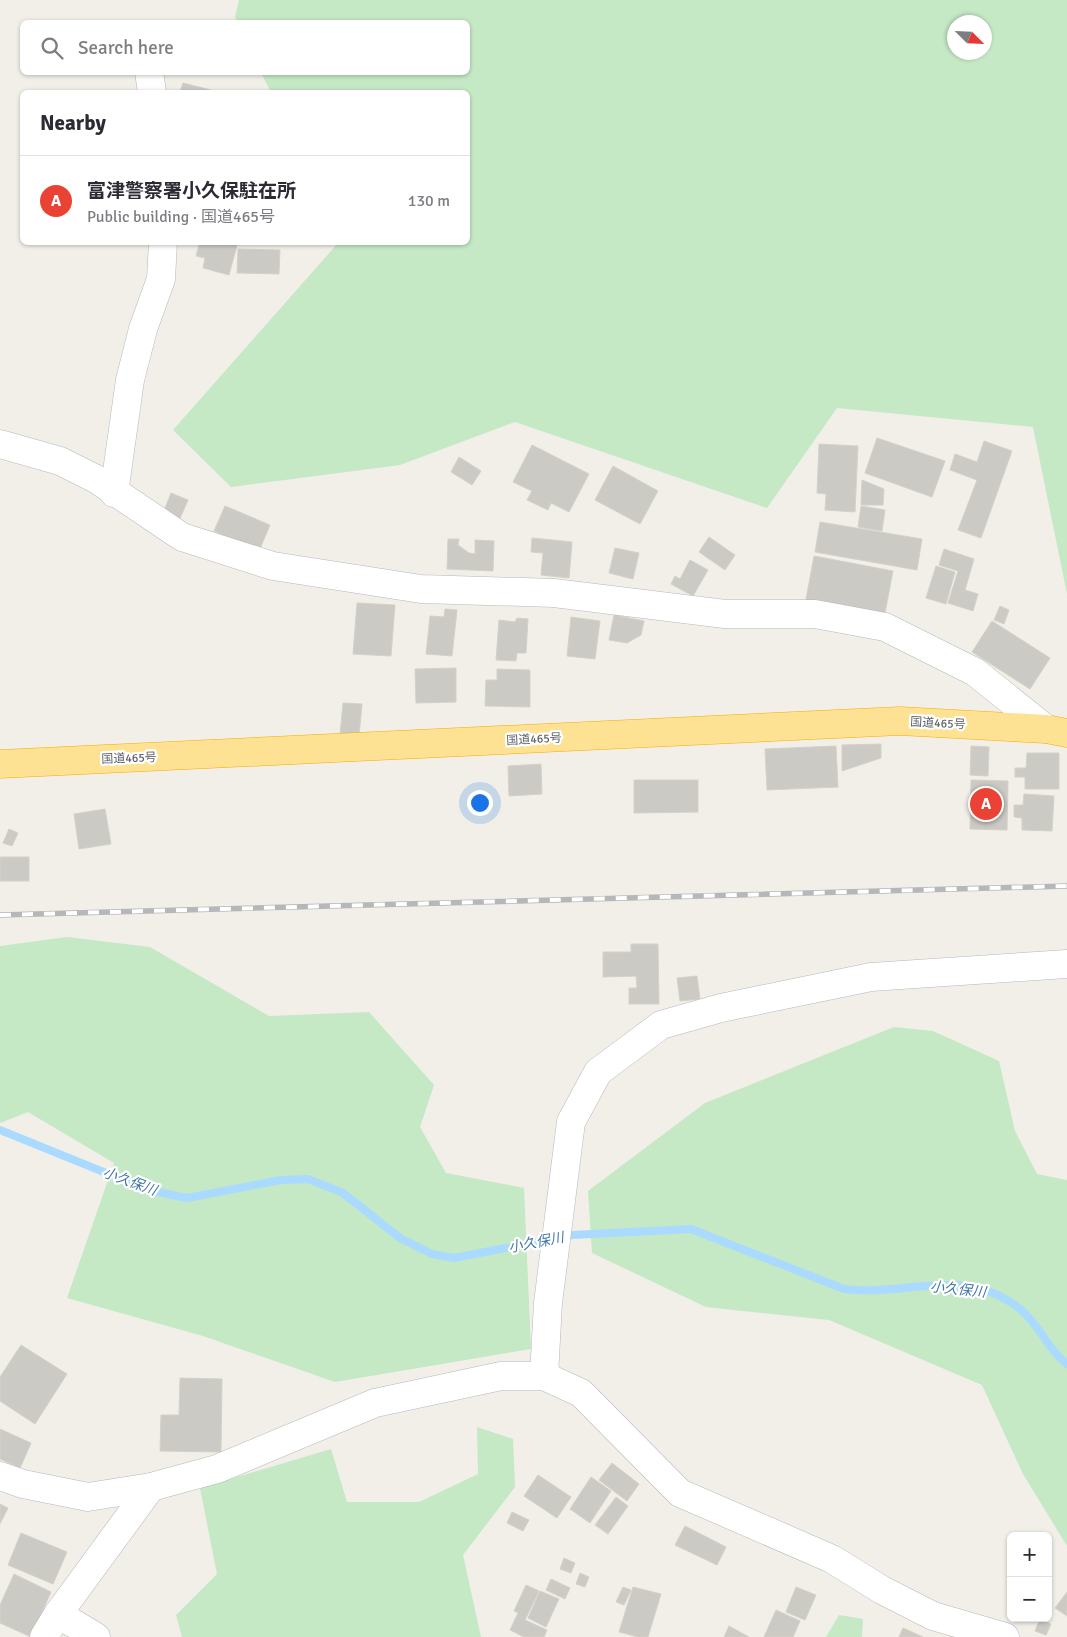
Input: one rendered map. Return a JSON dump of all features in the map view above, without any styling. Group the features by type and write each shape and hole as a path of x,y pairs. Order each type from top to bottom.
{"highway":[{"name":"国道465号","path":"0,764 900,721 1056,731"}],"street":[{"path":"149,75 152,90"},
{"path":"114,493 130,380 143,329 161,279 163,245"},
{"path":"0,444 60,461 96,479 114,493 182,537 272,566 422,589 554,592 725,614 815,614 885,627 975,672 1056,731"},
{"path":"544,1376 548,1303 571,1122 598,1072 661,1024 721,1008 871,977 1067,964"},
{"path":"0,1476 23,1484 88,1497 151,1487 217,1469 375,1402 500,1376 544,1376 581,1393 680,1492 832,1559 882,1590 933,1616 1005,1637"},
{"path":"44,1637 58,1614 151,1487"},
{"path":"58,1614 96,1637"}],"green space":[{"path":"239,0 1067,0 1067,594 1033,427 837,408 767,508 515,422 400,465 231,487 173,430 336,245 470,245 470,90 270,90 262,75 470,75 470,20 237,20 235,17"},
{"path":"67,937 150,947 269,1016 369,1012 434,1085 420,1127 446,1173 524,1188 531,1349 335,1382 203,1336 67,1298 114,1163 28,1112 0,1123 0,946"},
{"path":"894,1027 933,1031 999,1061 1015,1131 1037,1174 1067,1180 1067,1546 1023,1474 982,1385 829,1320 706,1307 592,1253 588,1191 705,1103"},
{"path":"477,1427 513,1439 515,1487 463,1555 481,1637 182,1637 176,1615 217,1574 200,1488 331,1449 347,1502 419,1502 478,1474"},
{"path":"839,1615 863,1619 862,1637 826,1637"}],"building":[{"path":"183,83 211,90 181,90"},
{"path":"199,245 237,245 229,275 203,268 205,258 196,256"},
{"path":"238,249 280,250 279,274 237,273"},
{"path":"877,438 945,461 932,497 865,473"},
{"path":"984,441 1012,451 981,538 958,530 977,480 950,470 955,454 977,462"},
{"path":"819,444 858,446 855,512 825,510 826,494 817,493"},
{"path":"532,445 589,474 569,512 551,503 548,510 527,500 532,491 513,482"},
{"path":"459,457 481,471 472,485 451,472"},
{"path":"613,466 658,491 640,524 595,500"},
{"path":"862,480 884,489 883,505 861,505"},
{"path":"171,493 188,500 178,523 162,516"},
{"path":"225,506 270,525 259,551 214,531"},
{"path":"861,506 885,510 882,531 858,527"},
{"path":"820,522 922,539 917,570 815,552"},
{"path":"709,537 735,555 725,570 699,552"},
{"path":"532,538 572,542 569,578 541,575 543,553 531,552"},
{"path":"448,539 459,539 458,545 469,553 475,554 475,540 494,541 493,571 447,569"},
{"path":"615,548 639,553 633,579 609,573"},
{"path":"944,549 974,559 965,590 978,594 973,611 948,603 958,571 939,565"},
{"path":"814,556 893,571 884,618 805,605"},
{"path":"690,560 708,570 693,596 671,584 675,576 680,579"},
{"path":"936,566 955,572 946,604 926,598"},
{"path":"357,603 395,605 391,656 353,654"},
{"path":"1000,606 1009,610 1004,624 994,620"},
{"path":"445,609 457,610 452,656 426,654 430,616 444,617"},
{"path":"614,615 644,621 641,635 627,643 609,640"},
{"path":"571,617 600,621 595,659 567,656"},
{"path":"517,618 528,619 526,653 517,653 516,661 496,660 499,620 515,622"},
{"path":"992,621 1050,658 1030,689 972,652"},
{"path":"456,668 456,702 416,703 415,669"},
{"path":"497,669 530,670 530,707 485,706 486,680 497,680"},
{"path":"343,703 362,704 359,736 340,735"},
{"path":"881,744 881,758 842,771 842,745"},
{"path":"836,746 838,787 767,790 765,749"},
{"path":"971,746 989,747 988,776 970,775"},
{"path":"1027,753 1059,753 1059,789 1025,789 1025,777 1015,777 1015,768 1026,768"},
{"path":"541,764 542,794 509,796 508,766"},
{"path":"634,780 698,780 698,812 634,813"},
{"path":"971,780 1008,781 1007,830 970,829"},
{"path":"1024,794 1054,796 1052,831 1022,830 1022,818 1014,817 1014,805 1023,805"},
{"path":"105,809 111,844 79,849 74,814"},
{"path":"9,829 18,833 12,846 3,843"},
{"path":"0,857 29,857 29,881 0,881"},
{"path":"631,944 658,944 659,1004 629,1004 629,988 637,988 636,976 603,977 603,952 631,952"},
{"path":"697,976 700,999 680,1001 677,978"},
{"path":"21,1345 67,1374 35,1424 0,1401 0,1377"},
{"path":"180,1378 222,1379 221,1452 160,1451 161,1415 179,1415"},
{"path":"0,1429 31,1443 20,1468 0,1459"},
{"path":"612,1463 639,1484 627,1501 599,1480"},
{"path":"538,1475 571,1497 557,1518 524,1496"},
{"path":"591,1477 611,1491 590,1523 570,1509"},
{"path":"616,1497 628,1506 608,1534 595,1525"},
{"path":"0,1504 8,1508 0,1524"},
{"path":"512,1512 529,1520 523,1531 507,1523"},
{"path":"685,1526 726,1547 717,1565 675,1545"},
{"path":"21,1533 67,1552 53,1584 8,1565"},
{"path":"564,1558 575,1563 571,1573 560,1569"},
{"path":"580,1573 589,1577 585,1587 576,1584"},
{"path":"14,1574 51,1592 31,1637 0,1623 0,1605"},
{"path":"551,1579 570,1588 565,1599 546,1590"},
{"path":"526,1585 539,1591 525,1620 547,1630 544,1637 524,1637 510,1630 518,1613 514,1611"},
{"path":"623,1587 631,1590 624,1605 616,1602"},
{"path":"633,1587 661,1594 648,1637 638,1637 619,1632"},
{"path":"796,1587 816,1595 805,1620 786,1612"},
{"path":"540,1591 559,1599 546,1627 528,1618"},
{"path":"1067,1592 1067,1616 1055,1608"},
{"path":"776,1610 800,1621 793,1637 764,1637"},
{"path":"1039,1622 1051,1624 1046,1635 1035,1631"},
{"path":"729,1626 749,1637 724,1637"},
{"path":"903,1628 923,1637 899,1637"}],"waterway":[{"name":"小久保川","path":"0,1130 148,1190 187,1198 281,1180 308,1179 343,1193 400,1238 432,1254 454,1258 572,1235 691,1229 844,1289 867,1290 957,1285 979,1288 1000,1296 1027,1315 1054,1352 1067,1364"}],"railway":[{"path":"0,915 1067,886"}],"place":[{"name":"富津警察署小久保駐在所","path":"986,804"}]}
